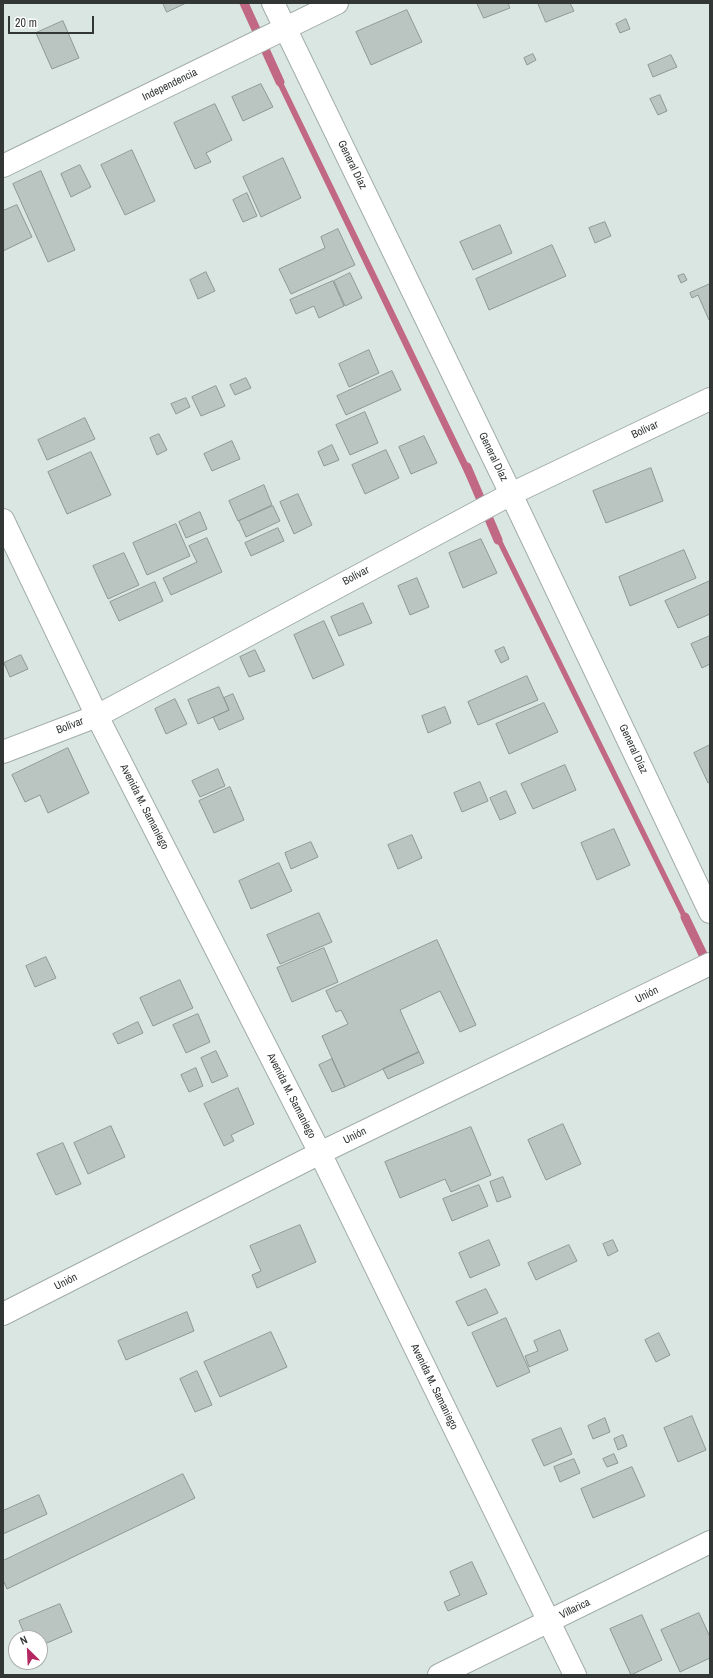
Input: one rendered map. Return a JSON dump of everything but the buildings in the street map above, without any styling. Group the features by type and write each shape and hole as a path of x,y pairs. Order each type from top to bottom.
{"street":[{"name":"General Díaz","path":"274,3 511,494 710,912"},
{"name":"Independencia","path":"3,166 337,3"},
{"name":"Bolívar","path":"3,752 97,716 511,494 710,400"},
{"name":"Avenida M. Samaniego","path":"3,520 97,716 320,1153 574,1675"},
{"name":"Unión","path":"3,1314 320,1153 705,966"},
{"name":"Villarica","path":"439,1675 710,1542"}],"shaded area":[{"path":"277,70 474,476 468,480 272,73"},
{"path":"496,528 692,926 687,928 491,530"}],"waterway":[{"path":"244,3 280,82"},
{"path":"467,467 498,540"},
{"path":"685,917 708,965"}]}
